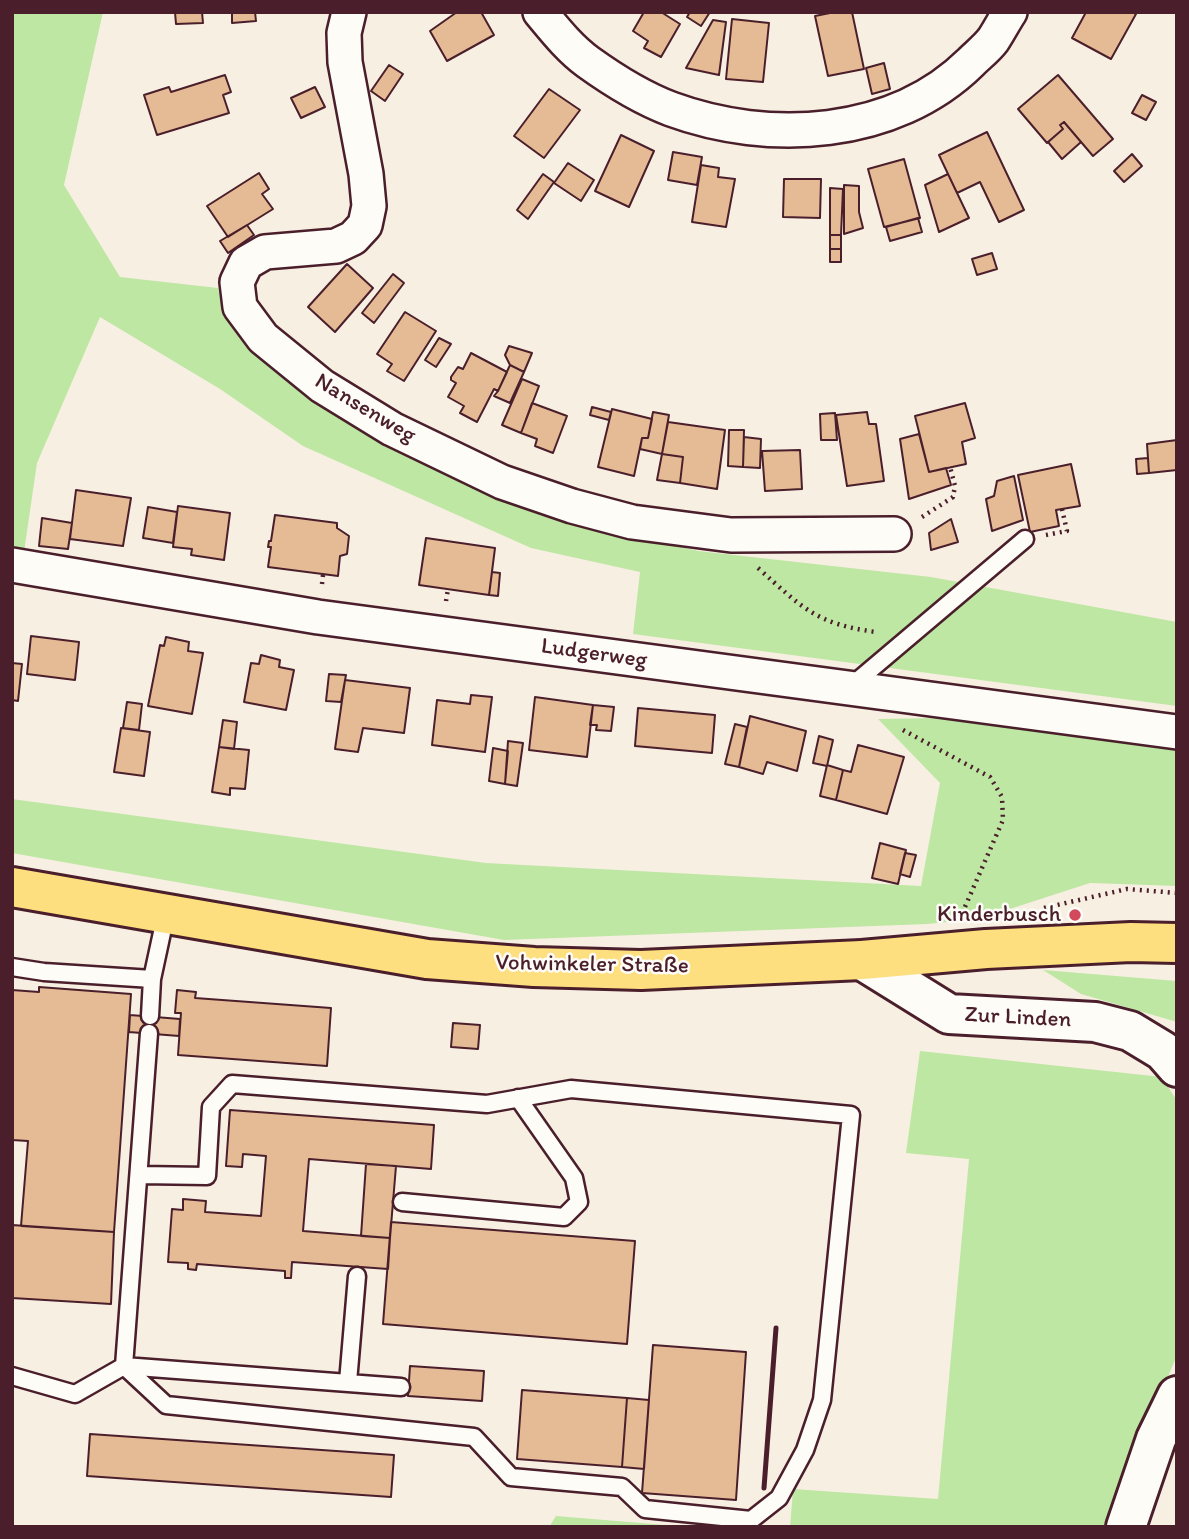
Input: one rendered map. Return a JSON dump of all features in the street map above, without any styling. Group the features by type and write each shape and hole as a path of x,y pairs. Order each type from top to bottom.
{"main road":[{"name":"Vohwinkeler Straße","path":"12,887 427,958 534,967 641,970 862,960 986,949 1131,942 1177,943"}],"street":[{"name":"Nansenweg","path":"349,12 344,33 345,62 366,174 369,206 365,225 353,238 336,246 265,252 246,263 237,282 240,307 263,338 322,386 391,429 502,482 572,506 632,522 731,535 894,534"},
{"path":"540,12 565,42 588,62 639,94 671,109 716,122 771,130 817,130 878,118 928,97 951,82 992,42 1010,12"},
{"name":"Ludgerweg","path":"12,565 318,617 1177,732"},
{"name":"Zur Linden","path":"862,960 949,1014 1095,1022 1130,1031 1163,1051 1177,1067"},
{"path":"1126,1527 1156,1439 1177,1396"}],"lane":[{"path":"848,689 1025,539"},
{"path":"150,1016 152,979 166,914"},
{"path":"12,967 44,972 152,979"},
{"path":"124,1366 149,1033"},
{"path":"124,1366 166,1405 474,1437 511,1477 622,1487 645,1509 751,1520 779,1498 805,1450 822,1400 851,1115 571,1089 487,1104 232,1084 211,1107 207,1176 139,1175"},
{"path":"402,1202 564,1217 579,1202 573,1178 517,1098"},
{"path":"348,1382 357,1276"},
{"path":"12,1376 75,1394 124,1366 401,1387"}],"path":[{"path":"894,534 953,497 956,486 950,467"},
{"path":"1025,539 1067,531 1062,509"},
{"path":"731,535 748,558 805,610 849,628 910,636"},
{"path":"901,695 899,729 990,777 1002,797 1003,820 956,926"},
{"path":"1037,910 1127,889 1177,893"}],"green space":[{"path":"12,12 103,12 64,185 120,277 218,288 221,302 250,348 362,432 461,479 587,525 698,551 931,577 1177,622 1177,706 633,634 640,572 531,548 303,446 220,389 100,317 37,463 24,552 12,550"},
{"path":"940,718 1177,749 1177,886 1090,883 979,919 927,924 504,940 12,853 12,799 486,863 921,886 940,783 878,719"},
{"path":"1043,970 1177,981 1177,1022 1081,994"},
{"path":"920,1051 1162,1077 1177,1101 1177,1355 1106,1527 790,1527 793,1489 938,1499 969,1159 906,1153"},
{"path":"556,1516 690,1527 549,1527"}],"building":[{"path":"175,12 202,12 203,23 176,24"},
{"path":"232,12 255,12 256,21 232,23"},
{"path":"457,12 481,12 494,35 447,61 430,31"},
{"path":"644,12 661,12 680,24 661,57 644,48 648,41 633,31"},
{"path":"690,12 710,12 701,26 687,17"},
{"path":"852,12 864,69 828,76 815,16"},
{"path":"1083,12 1136,14 1111,59 1072,38 1085,14"},
{"path":"732,19 769,23 763,82 726,79"},
{"path":"713,20 726,22 719,75 686,68"},
{"path":"884,63 890,89 872,94 866,68"},
{"path":"389,65 403,74 385,101 371,91"},
{"path":"225,75 231,92 223,95 229,113 157,135 144,95 169,87 171,92"},
{"path":"1058,75 1113,139 1093,156 1064,122 1060,125 1063,129 1047,143 1018,109"},
{"path":"315,87 325,107 301,118 291,98"},
{"path":"549,89 580,110 544,158 514,136"},
{"path":"1142,95 1156,102 1146,120 1132,113"},
{"path":"1064,122 1081,142 1062,159 1048,142 1063,129 1060,125"},
{"path":"987,132 1024,210 999,222 980,182 957,193 939,155"},
{"path":"621,135 654,151 629,207 595,191"},
{"path":"673,152 702,157 697,185 668,180"},
{"path":"1132,154 1142,166 1124,182 1114,171"},
{"path":"904,159 920,218 884,227 868,169"},
{"path":"568,163 594,180 581,201 554,183"},
{"path":"701,165 719,168 718,177 735,179 726,227 692,222"},
{"path":"259,173 269,189 262,194 273,209 228,237 207,206"},
{"path":"543,174 554,182 528,219 517,210"},
{"path":"948,174 969,218 939,232 925,185"},
{"path":"784,179 821,179 820,218 783,217"},
{"path":"844,185 859,186 859,212 863,228 844,234"},
{"path":"830,188 843,189 841,235 830,235"},
{"path":"918,218 922,232 890,241 886,227"},
{"path":"247,225 254,235 228,253 220,241"},
{"path":"830,235 841,235 841,249 830,249"},
{"path":"830,249 841,249 841,262 830,262"},
{"path":"992,253 997,269 977,275 972,259"},
{"path":"347,264 373,288 335,332 308,307"},
{"path":"393,274 404,283 374,323 362,313"},
{"path":"405,312 436,331 404,381 387,371 392,364 377,354"},
{"path":"439,338 451,344 436,367 425,360"},
{"path":"509,346 532,353 524,372 510,365 505,355"},
{"path":"471,353 507,372 498,391 494,389 477,422 460,413 464,406 448,397 456,383 451,377 458,367 463,369"},
{"path":"510,365 524,372 510,403 494,396"},
{"path":"522,379 539,386 521,433 502,425"},
{"path":"532,403 567,416 553,453 535,446 537,439 521,433"},
{"path":"965,403 975,438 962,442 966,464 929,472 915,416"},
{"path":"592,407 611,412 609,420 590,415"},
{"path":"612,409 652,419 648,438 642,438 634,476 598,467"},
{"path":"653,412 669,415 662,454 640,449 642,438 648,438"},
{"path":"867,412 869,424 876,424 884,481 847,486 836,415"},
{"path":"835,413 837,440 821,440 820,414"},
{"path":"668,422 725,430 717,489 680,483 683,457 662,454"},
{"path":"729,430 744,430 743,467 728,466"},
{"path":"919,434 929,472 946,468 951,485 909,499 900,439"},
{"path":"744,437 761,439 760,468 743,467"},
{"path":"1177,440 1177,470 1149,473 1147,444"},
{"path":"800,450 802,489 765,491 762,451"},
{"path":"662,454 683,457 680,483 657,480"},
{"path":"1148,458 1149,473 1137,474 1136,459"},
{"path":"1071,464 1080,506 1056,510 1059,526 1030,532 1018,475"},
{"path":"1014,476 1023,520 992,531 986,499 994,496 997,481"},
{"path":"76,490 131,498 123,546 70,539"},
{"path":"178,506 230,513 224,560 191,555 192,549 173,547"},
{"path":"148,507 177,512 173,543 143,538"},
{"path":"275,515 337,523 337,528 349,536 347,554 340,556 338,576 268,567 271,547 268,547"},
{"path":"42,518 72,523 68,549 39,546"},
{"path":"951,519 958,542 931,550 929,533"},
{"path":"426,538 495,548 489,595 419,585"},
{"path":"492,572 500,573 498,596 489,595"},
{"path":"31,636 79,642 75,680 27,674"},
{"path":"166,637 189,642 188,651 203,653 192,714 148,706 160,645 164,646"},
{"path":"261,655 280,660 279,667 294,670 286,710 244,702 251,663 259,664"},
{"path":"12,663 22,664 18,701 12,700"},
{"path":"329,674 346,675 341,702 326,701"},
{"path":"345,680 410,688 404,733 363,728 358,752 335,749"},
{"path":"471,695 492,697 485,752 432,745 437,700 470,704"},
{"path":"535,697 593,705 587,757 529,750"},
{"path":"127,702 142,704 139,730 123,728"},
{"path":"593,705 614,707 611,731 596,730 597,725 590,725"},
{"path":"638,708 715,715 712,753 635,746"},
{"path":"750,716 806,731 797,771 767,762 763,774 739,767"},
{"path":"223,720 237,722 234,749 219,747"},
{"path":"735,724 747,727 739,767 725,764"},
{"path":"121,728 150,732 144,776 114,772"},
{"path":"819,736 833,740 827,766 813,763"},
{"path":"508,741 523,743 517,786 505,784"},
{"path":"858,745 904,757 887,814 836,800 843,770 851,772"},
{"path":"219,747 249,750 245,789 230,788 230,795 212,792"},
{"path":"493,748 508,751 505,784 489,781"},
{"path":"827,765 843,770 836,800 820,796"},
{"path":"880,843 906,850 898,884 872,878"},
{"path":"905,853 916,855 910,877 900,874"},
{"path":"39,987 131,994 114,1232 21,1226 28,1141 12,1140 12,990 39,992"},
{"path":"177,990 196,992 195,998 331,1008 327,1066 178,1055 181,1013 175,1013"},
{"path":"130,1015 180,1019 179,1036 129,1032"},
{"path":"453,1023 480,1025 478,1049 451,1047"},
{"path":"230,1110 434,1125 431,1169 309,1159 303,1231 390,1238 388,1269 292,1262 291,1278 285,1278 285,1271 197,1264 196,1270 188,1269 188,1263 168,1262 172,1209 183,1210 183,1199 206,1201 205,1212 261,1216 266,1156 243,1154 242,1167 226,1166"},
{"path":"366,1164 396,1166 390,1238 361,1236"},
{"path":"391,1222 635,1241 627,1344 383,1324"},
{"path":"12,1225 114,1232 111,1304 12,1298"},
{"path":"653,1345 746,1352 736,1500 642,1493"},
{"path":"410,1366 484,1371 482,1401 408,1396"},
{"path":"522,1390 627,1398 622,1467 517,1459"},
{"path":"627,1398 649,1400 644,1469 622,1467"},
{"path":"90,1434 394,1455 391,1497 87,1476"}],"railway":[{"path":"764,1488 776,1328"}],"place":[{"name":"Kinderbusch","path":"1075,915"}]}
